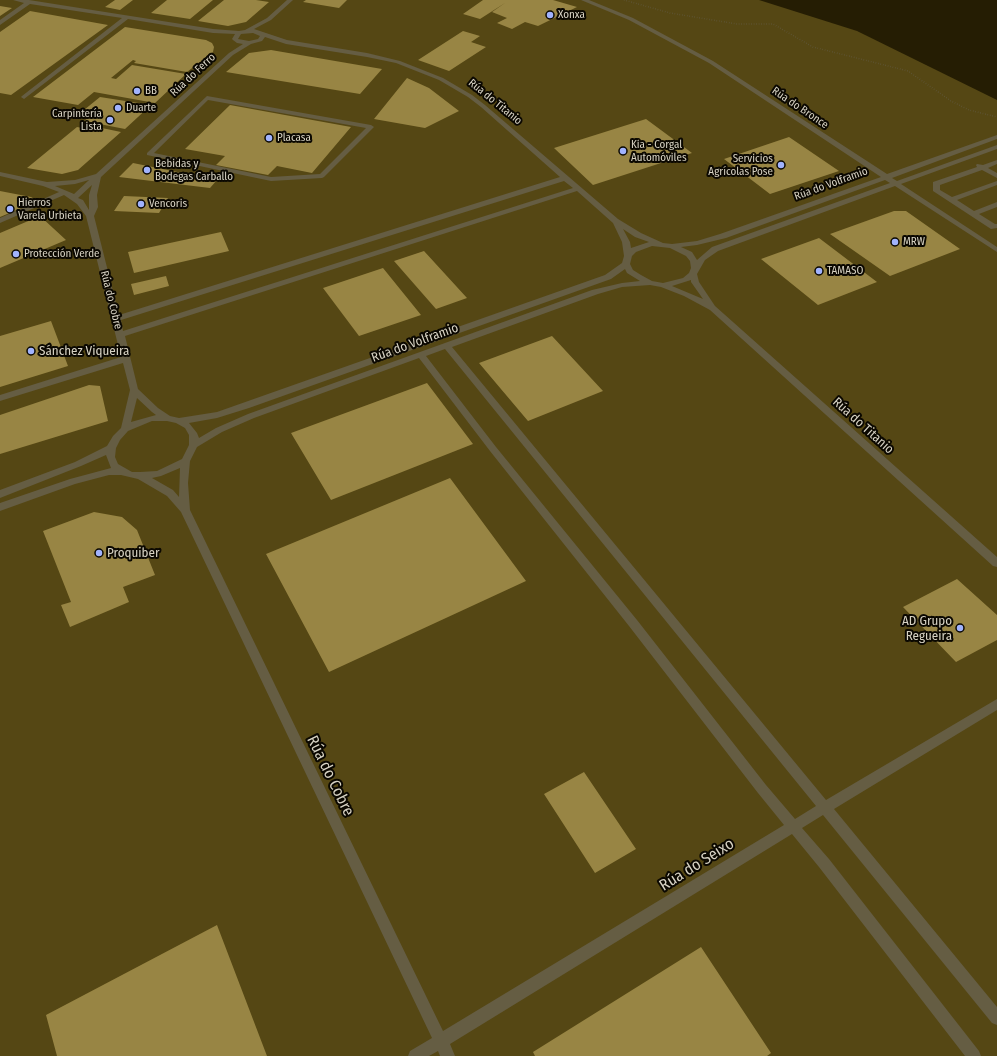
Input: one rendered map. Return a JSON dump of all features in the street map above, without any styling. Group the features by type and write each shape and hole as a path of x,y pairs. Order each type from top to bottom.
{"street":[{"path":"16,0 213,31 239,33 247,31 269,19 290,0"},
{"name":"Rúa do Bronce","path":"584,0 631,19 671,39 711,62 997,250"},
{"path":"0,23 30,2"},
{"path":"24,97 127,17"},
{"path":"213,31 236,40 249,43 257,41 262,35 269,19"},
{"name":"Rúa do Titanio","path":"247,31 254,31 286,42 384,59 412,67 441,79 464,91 483,106 615,222"},
{"name":"Rúa do Ferro","path":"231,54 239,33"},
{"name":"Rúa do Titanio","path":"257,41 286,42"},
{"name":"Rúa do Ferro","path":"74,198 98,176 159,132 231,54 249,43"},
{"path":"207,98 371,127 322,176 271,179 149,154 159,132 207,98"},
{"name":"Rúa do Volframio","path":"672,246 697,243 722,236 997,137"},
{"name":"Rúa do Volframio","path":"694,271 702,258 715,249 997,147"},
{"path":"967,158 997,176"},
{"path":"997,162 936,184 937,191 994,227 997,226"},
{"name":"Rúa do Cobre","path":"0,174 44,184 65,192 86,208 90,216 134,390"},
{"path":"90,216 94,207 93,195 98,176"},
{"name":"Rúa do Ferro","path":"44,184 75,182 98,176"},
{"path":"116,319 565,178"},
{"path":"952,200 997,183"},
{"path":"120,335 577,189"},
{"path":"0,221 65,192"},
{"path":"973,214 997,204"},
{"path":"615,222 638,235 660,244 672,246 689,254 694,261 695,282 713,308"},
{"path":"615,222 626,242 627,260 630,271 650,283 663,285 687,294 713,308"},
{"path":"627,260 633,250 640,247 660,244"},
{"name":"Rúa do Volframio","path":"179,421 218,415 246,406 586,285 608,277 627,260"},
{"path":"663,285 686,280 694,271"},
{"name":"Rúa do Volframio","path":"194,445 220,430 251,416 595,292 622,284 650,283"},
{"name":"Rúa do Titanio","path":"713,308 997,563"},
{"path":"447,346 997,1018"},
{"path":"421,355 493,449 633,623 762,789 794,826 974,1056"},
{"path":"0,398 126,359"},
{"path":"134,390 155,410 167,418"},
{"path":"125,429 134,390"},
{"path":"152,418 167,418 179,421 188,426 194,435 194,445 185,461 183,483 185,510 170,494 140,476 122,471 114,466 110,457 111,448 116,438 125,429 139,422 152,418"},
{"path":"0,494 78,464 111,448"},
{"path":"140,476 158,474 185,461"},
{"path":"0,507 73,481 122,471"},
{"name":"Rúa do Cobre","path":"185,510 448,1056"},
{"name":"Rúa do Seixo","path":"415,1056 997,704"}],"path":[{"path":"624,0 670,13 737,24 773,24 813,47 908,71 951,101 969,110 997,117"}],"shaded area":[{"path":"0,0 759,0 857,31 997,100 997,1056 0,1056"}],"building":[{"path":"115,0 133,0 120,10 105,7"},
{"path":"167,0 213,0 190,19 151,13"},
{"path":"224,0 256,0 269,2 246,22 228,26 198,21"},
{"path":"306,0 347,0 339,8 303,2"},
{"path":"483,0 553,0 577,7 538,26 525,22 512,29 497,23 507,18 492,12 505,3 480,19 463,14"},
{"path":"0,6 12,8 0,16"},
{"path":"30,11 108,25 11,95 0,93 0,32"},
{"path":"125,27 206,40 212,43 214,47 213,52 187,72 134,63 136,61 133,60 111,78 116,79 132,65 186,74 155,103 94,92 78,105 33,97"},
{"path":"463,31 480,36 471,42 486,47 449,71 418,60"},
{"path":"271,50 382,69 360,94 226,72 249,53"},
{"path":"407,78 429,88 459,111 425,128 374,119"},
{"name":"Duarte","path":"100,97 151,105 125,129 84,121 96,112 84,110"},
{"name":"Placasa","path":"230,105 351,127 312,173 277,166 268,175 216,165 225,156 185,149"},
{"name":"Kia - Corgal Automóviles","path":"646,119 692,153 593,185 554,148"},
{"path":"77,127 93,130 97,127 121,132 78,170 62,174 27,168"},
{"name":"Servicios Agrícolas Pose","path":"789,137 839,171 770,194 724,159"},
{"name":"Bebidas y Bodegas Carballo","path":"133,163 217,180 210,188 119,177"},
{"name":"Hierros Varela Urbieta","path":"0,191 31,197 38,201 0,217"},
{"name":"Vencoris","path":"124,196 168,198 159,213 114,211"},
{"name":"MRW","path":"894,211 906,211 960,249 890,276 830,234"},
{"name":"Protección Verde","path":"40,216 66,240 0,268 0,233"},
{"path":"221,232 229,251 134,273 128,252"},
{"name":"TAMASO","path":"819,238 877,282 818,305 761,259"},
{"path":"424,251 467,298 436,309 394,261"},
{"path":"383,268 421,315 359,336 323,288"},
{"path":"166,276 169,286 134,295 131,284"},
{"name":"Sánchez Viqueira","path":"51,321 68,366 0,387 0,336"},
{"path":"552,336 603,391 528,421 479,363"},
{"path":"427,383 473,444 331,500 291,433"},
{"path":"89,385 100,386 108,421 0,454 0,415"},
{"path":"450,478 526,581 329,672 266,554"},
{"name":"Proquiber","path":"94,512 122,517 137,530 155,575 123,587 129,602 70,627 61,605 71,602 43,531"},
{"name":"AD Grupo Regueira","path":"957,579 997,615 997,640 956,662 903,607"},
{"path":"584,772 636,849 595,873 544,794"},
{"path":"217,925 267,1056 57,1056 46,1015"},
{"path":"701,947 771,1053 767,1056 535,1056 533,1052"}],"place":[{"name":"Xonxa","path":"550,15"},
{"name":"BB","path":"137,91"},
{"name":"Duarte","path":"118,108"},
{"name":"Carpintería Lista","path":"110,120"},
{"name":"Placasa","path":"269,138"},
{"name":"Kia - Corgal Automóviles","path":"623,151"},
{"name":"Servicios Agrícolas Pose","path":"781,165"},
{"name":"Bebidas y Bodegas Carballo","path":"147,170"},
{"name":"Vencoris","path":"141,204"},
{"name":"Hierros Varela Urbieta","path":"10,209"},
{"name":"MRW","path":"895,242"},
{"name":"Protección Verde","path":"16,254"},
{"name":"TAMASO","path":"819,271"},
{"name":"Sánchez Viqueira","path":"31,351"},
{"name":"Proquiber","path":"99,553"},
{"name":"AD Grupo Regueira","path":"960,628"}]}
